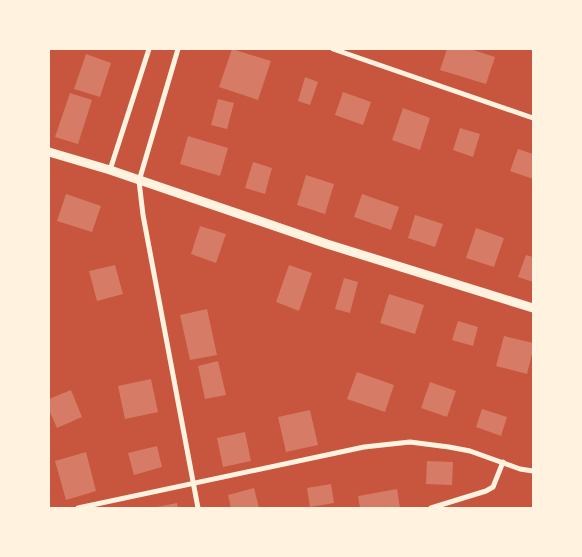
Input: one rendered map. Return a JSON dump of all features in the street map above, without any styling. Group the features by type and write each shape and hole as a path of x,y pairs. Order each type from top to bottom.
{"street":[{"path":"110,170 149,49"},
{"path":"178,49 139,181 143,215 198,508"},
{"path":"332,49 533,118"},
{"path":"49,152 110,170 327,244 533,308"},
{"path":"78,508 364,447 410,442 470,451 520,469 533,471"},
{"path":"431,508 486,492 492,487 503,462"}],"building":[{"path":"232,49 271,61 258,100 219,87"},
{"path":"447,49 470,49 495,57 486,84 440,70"},
{"path":"86,54 111,63 100,97 74,89"},
{"path":"305,77 318,82 310,105 298,101"},
{"path":"343,92 371,102 363,125 335,115"},
{"path":"70,93 92,100 78,144 55,137"},
{"path":"218,99 234,103 227,129 211,125"},
{"path":"403,108 430,118 420,150 392,140"},
{"path":"460,128 480,134 473,157 453,150"},
{"path":"188,136 228,148 220,176 180,164"},
{"path":"518,149 533,154 533,179 510,171"},
{"path":"253,162 272,168 265,194 245,188"},
{"path":"306,175 334,184 325,214 297,205"},
{"path":"66,194 101,206 92,232 57,221"},
{"path":"362,194 399,207 391,230 354,217"},
{"path":"415,215 443,224 435,247 408,238"},
{"path":"200,226 226,234 216,263 191,254"},
{"path":"476,228 504,238 494,267 466,258"},
{"path":"526,255 533,257 533,282 518,277"},
{"path":"115,265 123,294 97,301 89,271"},
{"path":"289,265 312,273 299,311 276,302"},
{"path":"344,278 358,282 350,313 335,309"},
{"path":"389,294 424,305 415,334 380,323"},
{"path":"207,309 217,355 190,360 180,315"},
{"path":"458,321 478,327 473,346 452,340"},
{"path":"504,336 533,343 527,374 496,366"},
{"path":"218,361 226,395 205,399 198,366"},
{"path":"357,372 394,385 385,412 347,399"},
{"path":"151,379 158,412 125,419 118,386"},
{"path":"430,382 456,391 447,417 421,408"},
{"path":"71,390 82,417 57,428 49,410 49,399"},
{"path":"482,409 507,417 501,436 476,427"},
{"path":"310,410 318,445 286,452 278,417"},
{"path":"245,432 251,461 223,467 217,438"},
{"path":"157,446 162,467 134,475 128,453"},
{"path":"86,452 96,491 66,500 55,461"},
{"path":"427,461 453,462 452,485 426,484"},
{"path":"331,484 334,503 310,507 307,488"},
{"path":"254,488 259,508 231,508 228,495"},
{"path":"397,489 400,508 360,508 358,496"},
{"path":"177,503 178,508 157,508 157,507"}]}
